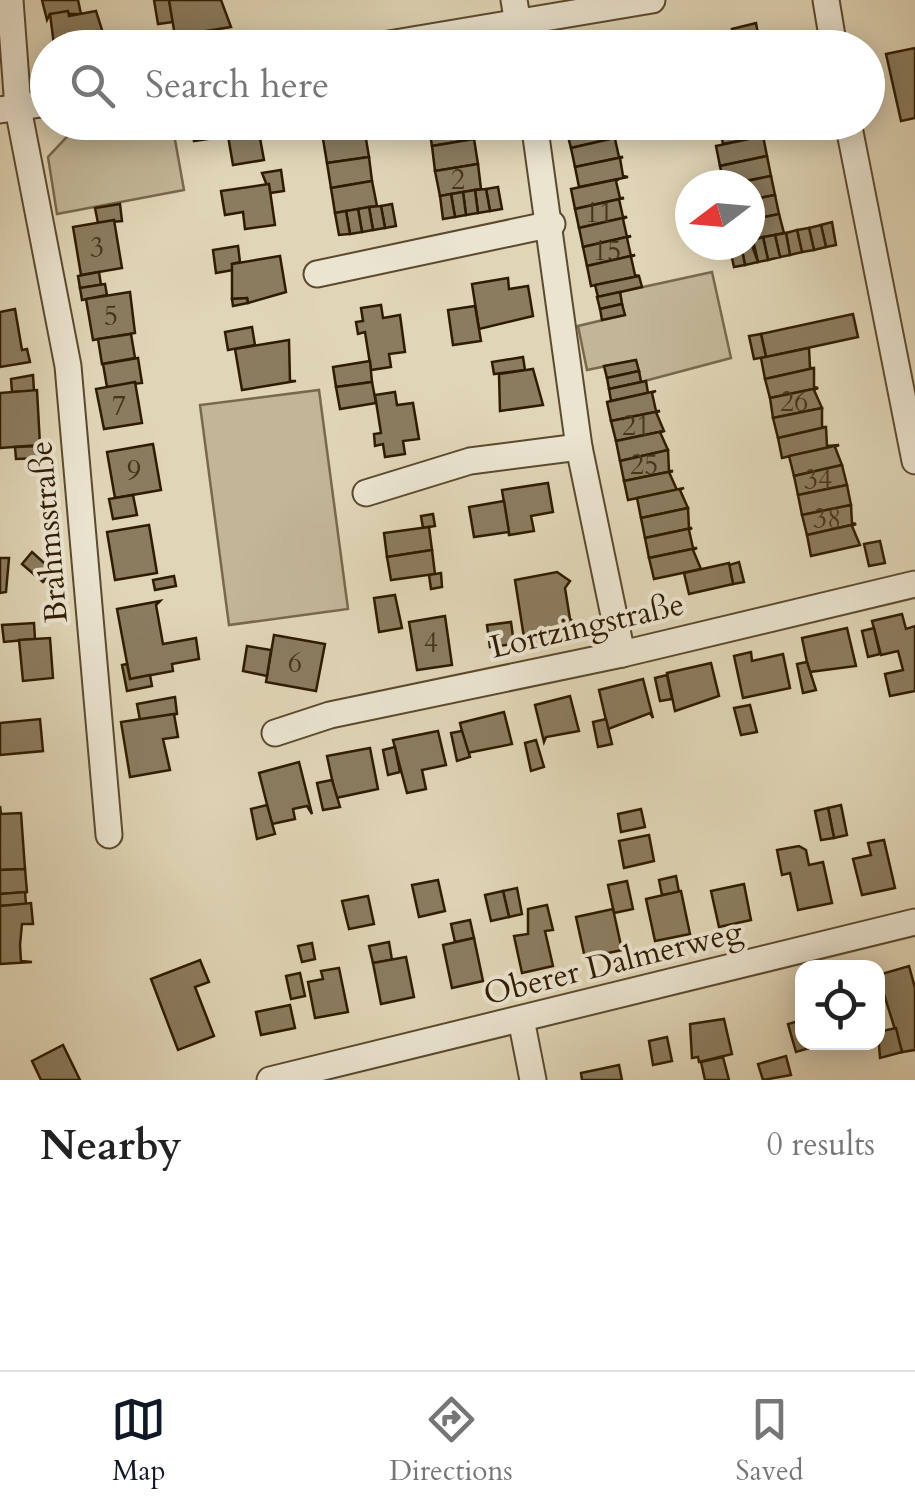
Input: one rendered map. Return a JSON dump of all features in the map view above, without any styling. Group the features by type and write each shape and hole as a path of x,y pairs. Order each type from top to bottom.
{"street":[{"name":"Brahmsstraße","path":"10,0 9,109 68,366 109,835"},
{"path":"474,30 652,0"},
{"path":"826,0 831,30"},
{"path":"537,140 552,224 579,447 622,654"},
{"path":"852,140 915,461"},
{"path":"317,274 552,224"},
{"path":"366,493 470,461 579,447"},
{"name":"Lortzingstraße","path":"275,733 330,715 622,654 915,584"},
{"name":"Oberer Dalmerweg","path":"270,1080 327,1072 521,1019 915,922"},
{"path":"521,1019 533,1080"}],"shaded area":[{"path":"64,140 175,140 184,190 57,214 48,157"},
{"path":"712,272 731,358 641,382 636,360 587,370 578,326 624,315 620,292"},
{"path":"319,390 348,609 229,625 200,405"}],"building":[{"path":"42,0 78,0 81,14 50,14 47,20"},
{"path":"154,0 169,0 173,22 158,24"},
{"path":"169,0 221,0 231,27 212,30 174,30"},
{"path":"68,11 69,16 96,11 102,30 52,30 50,14"},
{"path":"756,23 757,30 732,30"},
{"path":"915,48 915,118 901,121 886,54"},
{"path":"229,140 260,140 264,160 233,165"},
{"path":"323,140 366,140 369,157 327,163"},
{"path":"431,140 468,140 432,146"},
{"path":"474,140 478,164 435,171 432,146"},
{"path":"569,140 606,140 571,148"},
{"path":"615,140 619,157 623,157 575,167 571,148"},
{"path":"764,140 767,156 720,166 716,146"},
{"path":"767,156 771,176 765,177 765,170 721,170 720,166"},
{"path":"369,157 372,181 331,188 327,163"},
{"path":"623,157 623,176 628,177 579,187 575,167"},
{"path":"478,164 481,189 440,196 435,171"},
{"path":"281,170 284,191 270,193 262,173"},
{"path":"771,176 775,195 765,197 765,177"},
{"path":"619,179 616,181 620,198 624,198 575,209 571,189"},
{"path":"372,181 377,206 335,213 331,188"},
{"path":"269,184 275,225 245,229 243,212 225,215 221,191"},
{"path":"498,187 502,209 490,211 486,189"},
{"path":"486,189 490,211 478,213 475,190"},
{"path":"475,190 478,213 466,215 463,192"},
{"path":"463,192 466,215 455,217 451,194"},
{"path":"451,194 455,217 443,219 440,196"},
{"path":"775,195 779,214 765,217 765,197"},
{"path":"619,199 623,217 627,217 579,228 575,209"},
{"path":"120,204 122,221 98,223 95,208"},
{"path":"392,204 396,226 385,228 381,206"},
{"path":"381,206 385,228 373,230 369,207"},
{"path":"369,207 373,230 362,232 358,209"},
{"path":"358,209 362,232 350,234 346,211"},
{"path":"346,211 350,234 339,235 335,213"},
{"path":"779,214 784,233 765,237 765,217"},
{"path":"627,217 623,219 627,237 583,247 579,228"},
{"path":"114,220 122,268 81,275 73,227"},
{"path":"832,222 836,245 826,247 821,225"},
{"path":"821,225 826,247 814,250 809,228"},
{"path":"809,228 814,250 802,252 797,230"},
{"path":"797,230 802,252 790,255 786,233"},
{"path":"786,233 790,255 780,257 775,235"},
{"path":"775,235 780,257 768,260 765,237"},
{"path":"631,236 627,238 631,256 587,266 583,247"},
{"path":"238,246 240,262 232,264 233,270 216,273 213,250"},
{"path":"635,255 631,257 635,275 639,276 591,286 587,266"},
{"path":"280,256 286,292 248,303 247,298 232,299 232,264"},
{"path":"732,260 744,260 745,265 734,267"},
{"path":"99,272 101,285 80,288 78,276"},
{"path":"639,276 642,287 598,297 595,285"},
{"path":"508,278 509,289 528,286 533,316 479,329 472,284"},
{"path":"105,284 107,295 82,300 80,288"},
{"path":"130,292 135,333 93,340 86,299"},
{"path":"620,292 622,304 600,309 597,297"},
{"path":"247,298 248,303 233,306 232,299"},
{"path":"622,304 625,315 602,320 600,309"},
{"path":"381,305 383,318 400,315 405,352 389,354 391,367 371,370 365,332 358,334 356,322 363,321 361,308"},
{"path":"475,306 481,341 453,345 448,310"},
{"path":"15,309 22,350 27,349 30,362 0,367 0,312"},
{"path":"853,314 858,337 766,357 761,334"},
{"path":"252,327 255,345 228,350 225,332"},
{"path":"131,334 135,358 102,364 98,339"},
{"path":"761,334 766,357 754,359 749,336"},
{"path":"289,340 290,381 296,381 242,390 235,349"},
{"path":"809,348 810,368 814,368 765,379 761,358"},
{"path":"523,357 525,370 494,374 492,362"},
{"path":"138,358 142,383 107,387 103,364"},
{"path":"636,360 639,371 607,378 604,366"},
{"path":"370,361 372,382 336,387 333,367"},
{"path":"814,368 814,387 818,388 770,398 765,379"},
{"path":"533,369 543,405 500,411 499,374"},
{"path":"639,371 641,382 609,389 607,378"},
{"path":"33,375 34,391 12,392 11,379"},
{"path":"646,381 648,393 611,401 609,389"},
{"path":"135,382 142,423 104,429 96,389"},
{"path":"372,382 376,403 340,409 336,387"},
{"path":"818,388 814,390 822,408 773,418 770,398"},
{"path":"37,390 40,445 0,448 0,393"},
{"path":"656,391 652,393 656,411 660,411 611,421 607,402"},
{"path":"395,392 397,405 413,403 419,439 403,441 405,454 385,457 383,444 375,446 374,434 381,433 375,395"},
{"path":"822,408 822,427 826,427 778,438 773,418"},
{"path":"660,411 656,412 664,431 616,441 611,421"},
{"path":"826,427 827,446 839,445 782,458 778,438"},
{"path":"664,431 660,432 668,450 620,461 616,441"},
{"path":"153,444 161,490 115,498 107,452"},
{"path":"839,445 835,447 842,465 794,476 789,456"},
{"path":"40,446 40,458 16,459 15,447"},
{"path":"668,450 669,471 673,471 624,481 620,461"},
{"path":"842,465 847,485 798,495 794,476"},
{"path":"673,471 669,472 677,490 628,500 624,481"},
{"path":"548,483 553,512 531,516 534,531 509,535 502,490"},
{"path":"847,485 851,505 802,515 798,495"},
{"path":"684,488 680,490 688,508 641,518 637,498"},
{"path":"133,495 137,515 113,519 109,499"},
{"path":"504,501 509,532 474,537 469,507"},
{"path":"851,505 852,523 856,524 807,535 802,515"},
{"path":"688,508 692,528 645,538 641,518"},
{"path":"433,514 435,526 423,528 421,516"},
{"path":"856,524 852,526 860,545 811,556 807,535"},
{"path":"149,525 157,573 115,580 107,532"},
{"path":"429,527 432,550 387,557 384,533"},
{"path":"692,528 689,530 693,548 697,548 649,558 645,538"},
{"path":"880,541 885,563 869,566 864,544"},
{"path":"697,548 693,550 701,569 654,579 649,558"},
{"path":"432,550 435,574 391,580 387,557"},
{"path":"32,552 53,571 43,582 22,564"},
{"path":"0,558 9,558 6,592 0,593"},
{"path":"739,562 744,582 733,584 729,565"},
{"path":"729,563 733,584 689,594 684,573"},
{"path":"557,572 570,581 565,588 570,619 577,624 568,636 525,644 515,580"},
{"path":"441,573 442,587 431,589 429,575"},
{"path":"174,576 176,586 155,590 153,580"},
{"path":"395,595 402,628 379,632 374,598"},
{"path":"160,601 156,605 163,644 196,638 199,659 172,664 173,671 130,679 117,609"},
{"path":"902,614 906,629 915,626 915,691 890,696 885,674 903,670 898,651 881,655 872,621"},
{"path":"445,616 452,665 417,670 409,622"},
{"path":"511,622 514,644 490,647 487,625"},
{"path":"34,623 35,639 4,642 2,625"},
{"path":"847,628 856,666 809,672 802,638"},
{"path":"874,628 880,654 868,657 862,631"},
{"path":"274,635 325,644 316,691 266,682"},
{"path":"50,638 53,678 23,681 19,640"},
{"path":"247,646 271,650 267,676 243,671"},
{"path":"751,652 752,661 783,654 790,688 743,698 734,656"},
{"path":"807,662 816,690 803,693 797,664"},
{"path":"711,663 719,696 675,711 667,673"},
{"path":"127,664 130,679 150,675 152,686 127,691 122,665"},
{"path":"667,675 672,699 660,701 655,678"},
{"path":"643,679 653,718 650,713 608,729 599,690"},
{"path":"570,696 579,731 546,737 544,742 535,705"},
{"path":"175,697 177,714 140,720 137,704"},
{"path":"750,705 757,732 741,735 734,708"},
{"path":"504,712 512,744 467,753 460,723"},
{"path":"174,714 178,737 163,739 170,770 130,777 121,722"},
{"path":"40,719 43,751 0,755 0,723"},
{"path":"606,719 612,744 598,747 593,722"},
{"path":"438,731 446,765 422,770 426,789 407,793 393,740"},
{"path":"462,731 470,757 457,761 451,733"},
{"path":"536,740 544,767 531,771 525,743"},
{"path":"395,747 400,772 388,775 383,750"},
{"path":"370,748 378,789 336,798 327,756"},
{"path":"299,762 312,814 307,806 293,809 295,819 272,824 259,773"},
{"path":"332,780 340,807 323,810 317,783"},
{"path":"267,805 275,834 257,839 251,809"},
{"path":"841,805 847,835 834,838 828,808"},
{"path":"0,806 1,814 21,813 25,869 0,870"},
{"path":"828,808 834,838 821,840 815,811"},
{"path":"641,809 645,827 621,832 618,814"},
{"path":"649,835 654,861 624,868 619,841"},
{"path":"884,840 895,888 862,895 853,859 871,855 868,843"},
{"path":"799,846 806,850 809,865 823,862 832,903 798,910 790,873 782,875 777,850"},
{"path":"25,869 27,892 0,894 0,870"},
{"path":"676,876 679,892 662,895 659,880"},
{"path":"438,880 445,911 419,917 412,885"},
{"path":"627,881 633,909 614,913 608,885"},
{"path":"744,884 751,920 719,927 711,891"},
{"path":"517,888 522,914 509,917 503,891"},
{"path":"503,891 509,917 491,921 485,895"},
{"path":"681,891 690,934 655,941 646,899"},
{"path":"25,892 26,904 0,906 0,894"},
{"path":"368,896 374,924 349,929 342,901"},
{"path":"31,903 33,924 22,924 20,945 21,961 32,962 0,964 0,906"},
{"path":"547,905 553,930 545,931 553,966 522,973 514,936 528,934 528,909"},
{"path":"613,909 622,950 585,958 576,917"},
{"path":"470,920 474,938 455,942 451,924"},
{"path":"474,938 483,981 452,988 443,945"},
{"path":"389,942 392,960 373,963 369,946"},
{"path":"312,943 315,959 302,962 298,946"},
{"path":"406,957 414,997 381,1004 373,963"},
{"path":"200,960 209,982 195,987 214,1036 178,1050 151,979"},
{"path":"909,966 915,988 915,1050 902,1052 885,997 885,973"},
{"path":"339,968 348,1012 315,1018 308,982 323,979 321,971"},
{"path":"300,973 305,996 291,999 286,976"},
{"path":"290,1005 295,1028 261,1035 256,1012"},
{"path":"724,1019 732,1054 699,1062 698,1057 692,1058 690,1024"},
{"path":"795,1022 795,1048 788,1024"},
{"path":"896,1028 902,1052 880,1058 879,1050 885,1050 885,1030"},
{"path":"667,1037 672,1061 653,1065 649,1041"},
{"path":"63,1045 80,1080 41,1080 32,1061"},
{"path":"786,1056 791,1075 763,1080 758,1064"},
{"path":"723,1057 729,1080 705,1080 701,1062"},
{"path":"619,1065 622,1080 582,1080 581,1073"}]}
